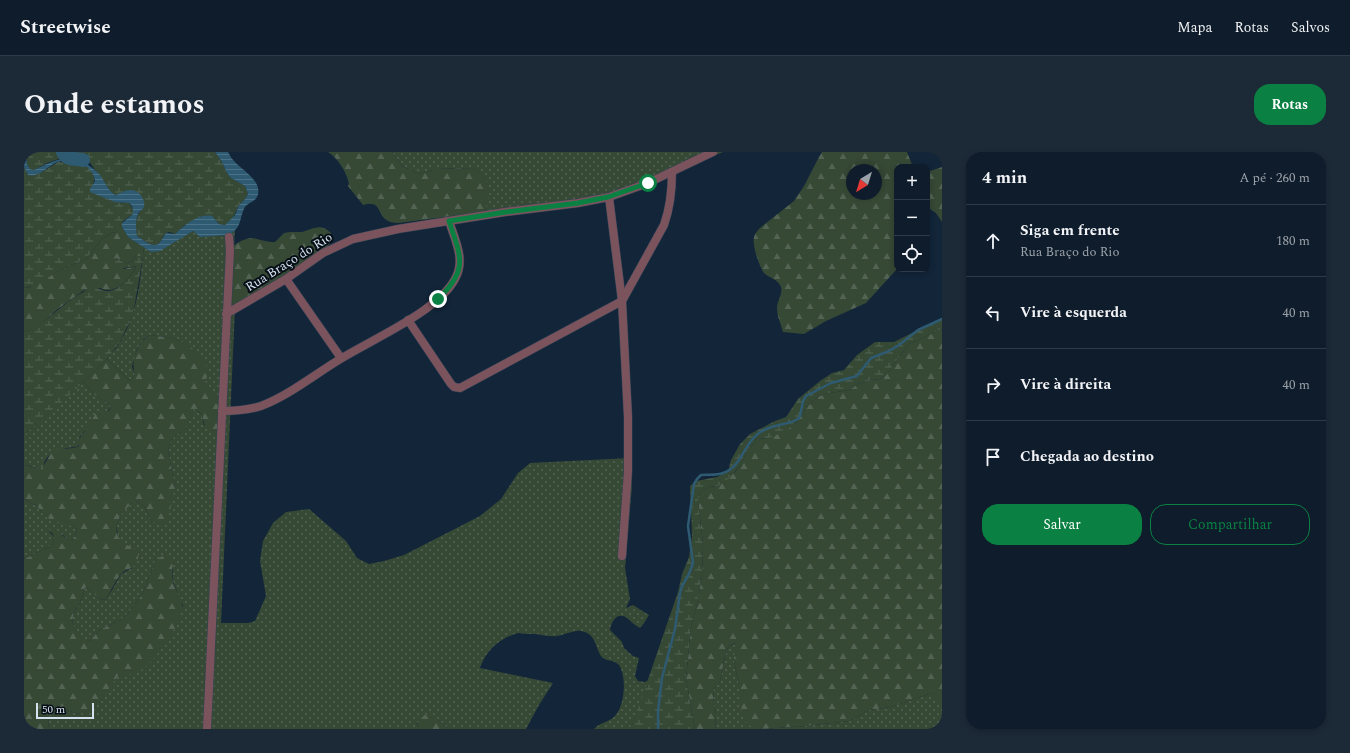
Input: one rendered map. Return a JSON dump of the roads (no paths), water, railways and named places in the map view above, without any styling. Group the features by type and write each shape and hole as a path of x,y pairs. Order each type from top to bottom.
{"street":[{"name":"Rua Braço do Rio","path":"226,314 286,279 323,252 353,239 398,229 506,212 578,203 608,197 638,187 713,152"},
{"path":"408,320 451,384 454,387 460,388 622,301 664,225 671,197 672,172"},
{"path":"608,197 622,301 628,417 628,471 622,556"},
{"path":"222,411 235,411 261,406 292,390 341,358 428,308 444,294 459,271 460,256 449,221"},
{"path":"207,729 229,237"},
{"path":"286,279 341,358"}],"water":[{"path":"24,152 26,152 27,164 30,169 34,170 61,159 76,160 92,168 100,175 108,188 115,195 128,190 136,191 141,195 144,201 143,208 137,217 137,236 152,245 158,244 166,233 175,234 187,224 202,216 212,216 219,224 225,225 235,215 239,205 248,194 245,186 231,178 227,173 215,152 228,152 234,161 252,177 258,186 258,192 256,199 246,205 242,213 240,223 229,235 200,237 193,231 160,251 151,252 128,237 122,227 122,223 133,214 131,205 129,203 115,202 90,192 90,189 95,181 93,175 86,167 76,162 64,161 54,164 36,175 28,175 24,167"}],"waterway":[{"path":"63,152 69,158 83,160"},
{"path":"658,729 658,711 662,678 675,629 680,593 693,563 688,526 694,484 697,479 701,475 723,473 729,470 739,461 749,443 759,433 768,428 789,423 798,419 806,396 831,383 857,376 871,358 889,351 918,330 942,319"}]}
